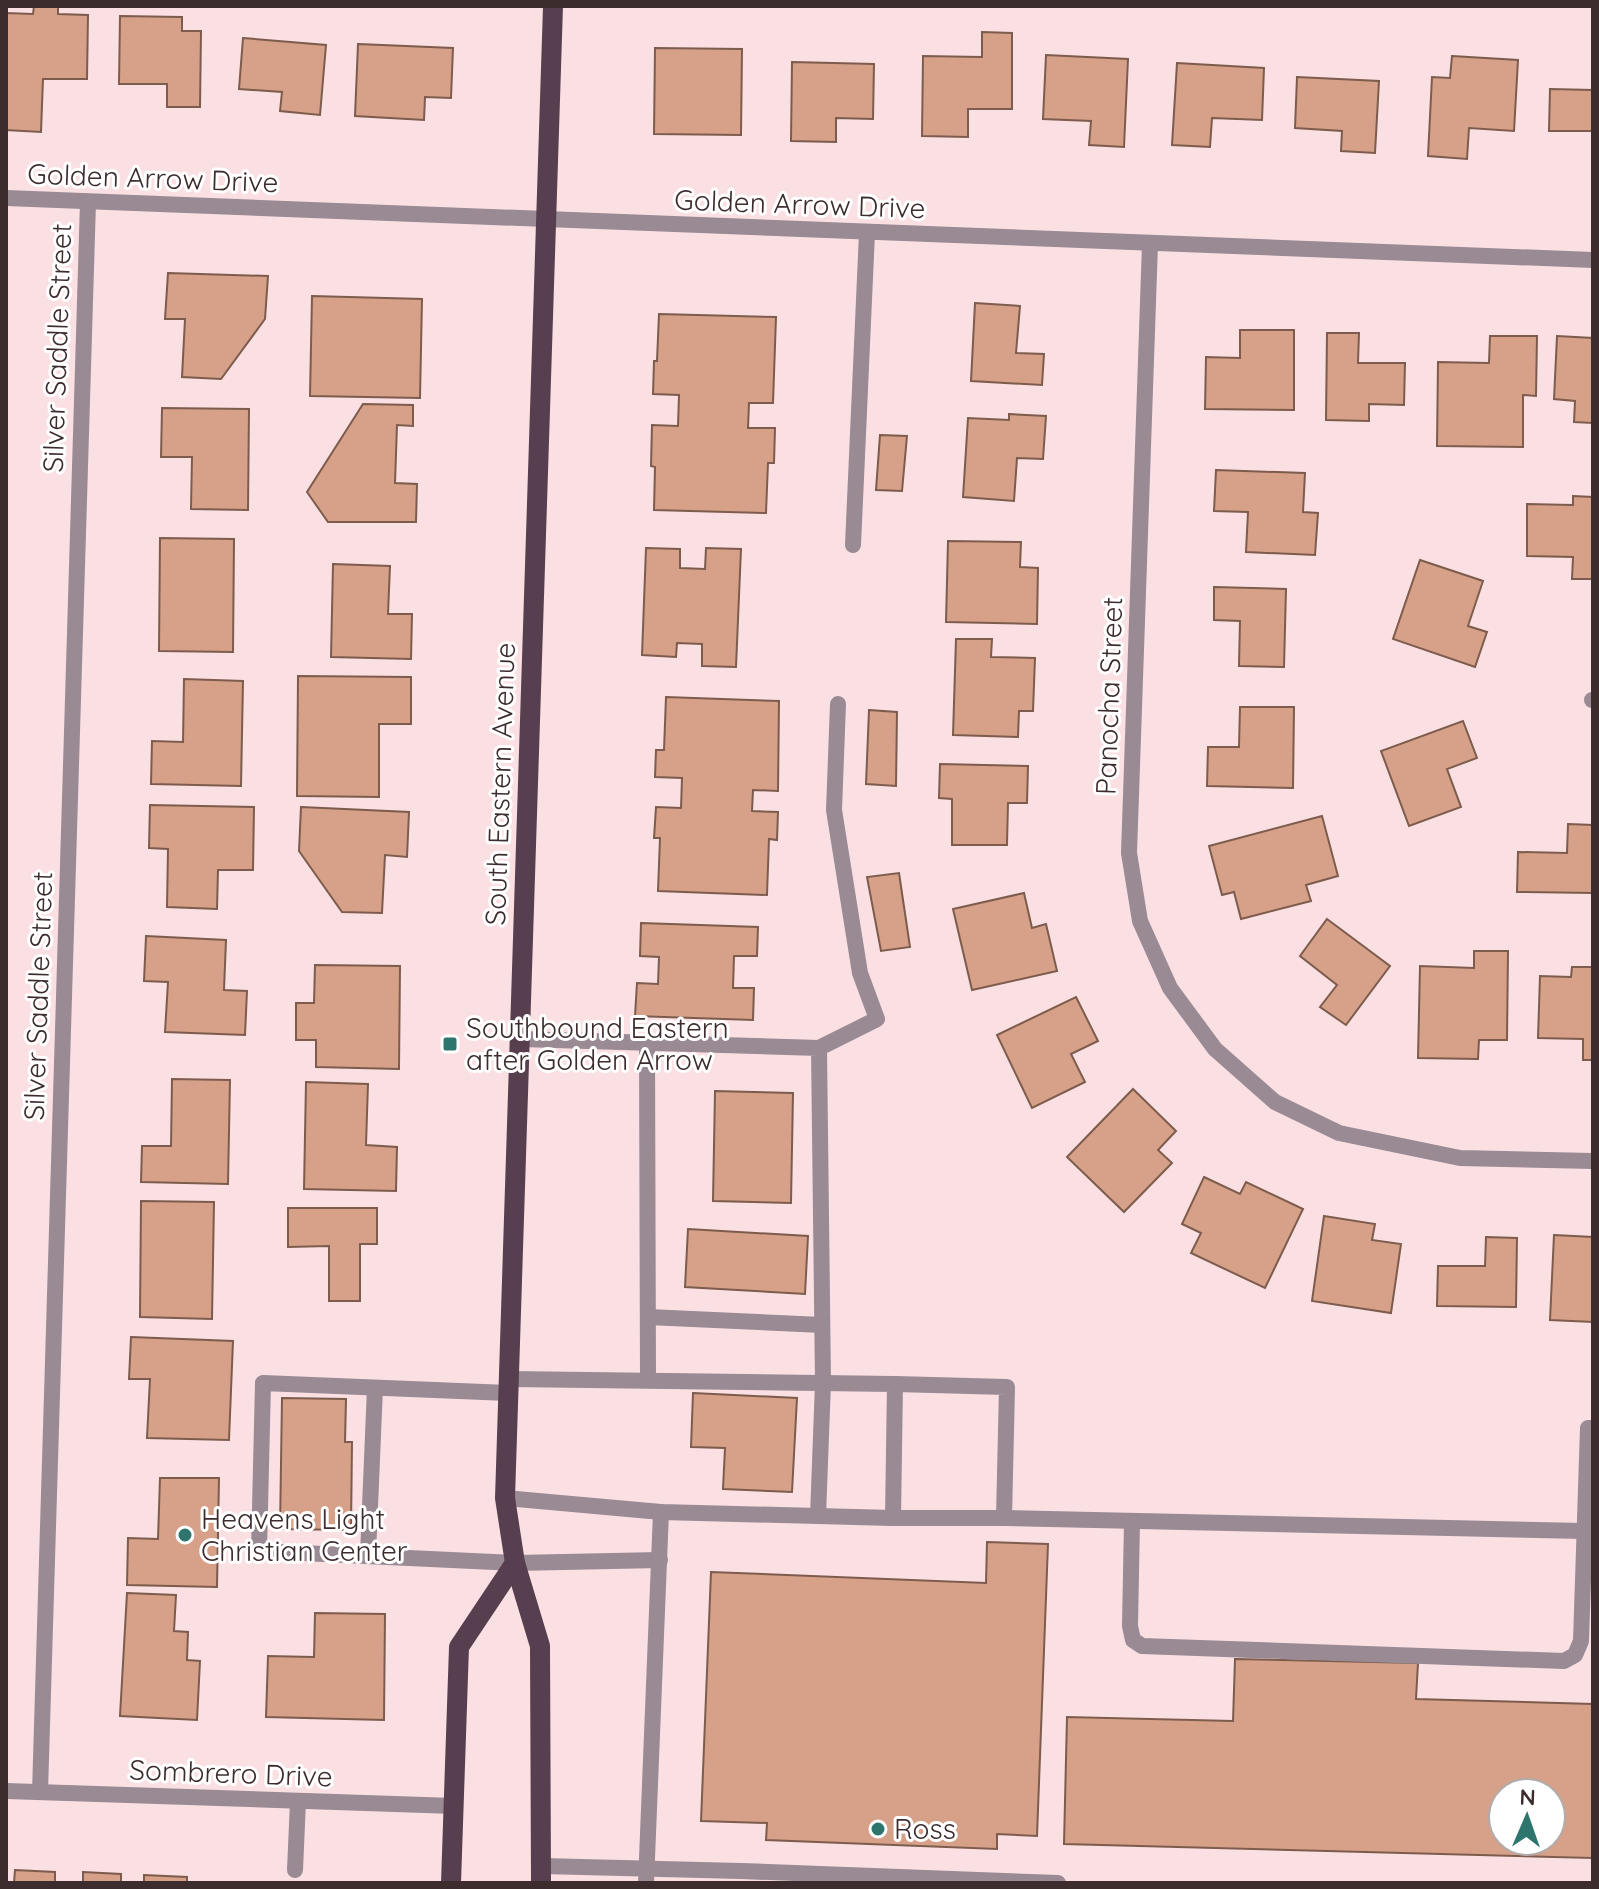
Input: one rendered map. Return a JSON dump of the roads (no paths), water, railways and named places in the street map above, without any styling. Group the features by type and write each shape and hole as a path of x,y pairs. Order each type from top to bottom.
{"main road":[{"name":"South Eastern Avenue","path":"542,1874 540,1646 515,1563 505,1498 553,6"},
{"path":"451,1883 459,1647 515,1563"}],"street":[{"name":"Golden Arrow Drive","path":"6,198 1593,260"},
{"name":"Silver Saddle Street","path":"40,1792 88,202"},
{"path":"853,545 867,233"},
{"name":"Panocha Street","path":"1150,244 1129,853 1140,921 1170,988 1215,1049 1275,1102 1339,1133 1460,1158 1593,1161"},
{"path":"520,1039 819,1048 877,1019 860,973 834,810 838,704"},
{"path":"647,1042 648,1380"},
{"path":"818,1516 823,1383 819,1048"},
{"path":"648,1317 822,1325"},
{"path":"660,1560 515,1563 259,1551 263,1383 375,1388 648,1380 1007,1387 1004,1518"},
{"path":"893,1518 895,1384"},
{"path":"368,1554 375,1388"},
{"path":"1132,1521 1130,1626 1133,1640 1142,1646 1564,1661 1575,1655 1581,1641 1588,1428 1593,1428"},
{"path":"505,1498 661,1512 1584,1531"},
{"path":"646,1875 661,1512"},
{"name":"Sombrero Drive","path":"6,1791 454,1806"},
{"path":"295,1870 298,1801"},
{"path":"542,1874 1058,1883"}],"place":[{"name":"Southbound Eastern after Golden Arrow","path":"450,1044"},
{"name":"Heavens Light Christian Center","path":"185,1535"},
{"name":"Ross","path":"878,1829"}]}
